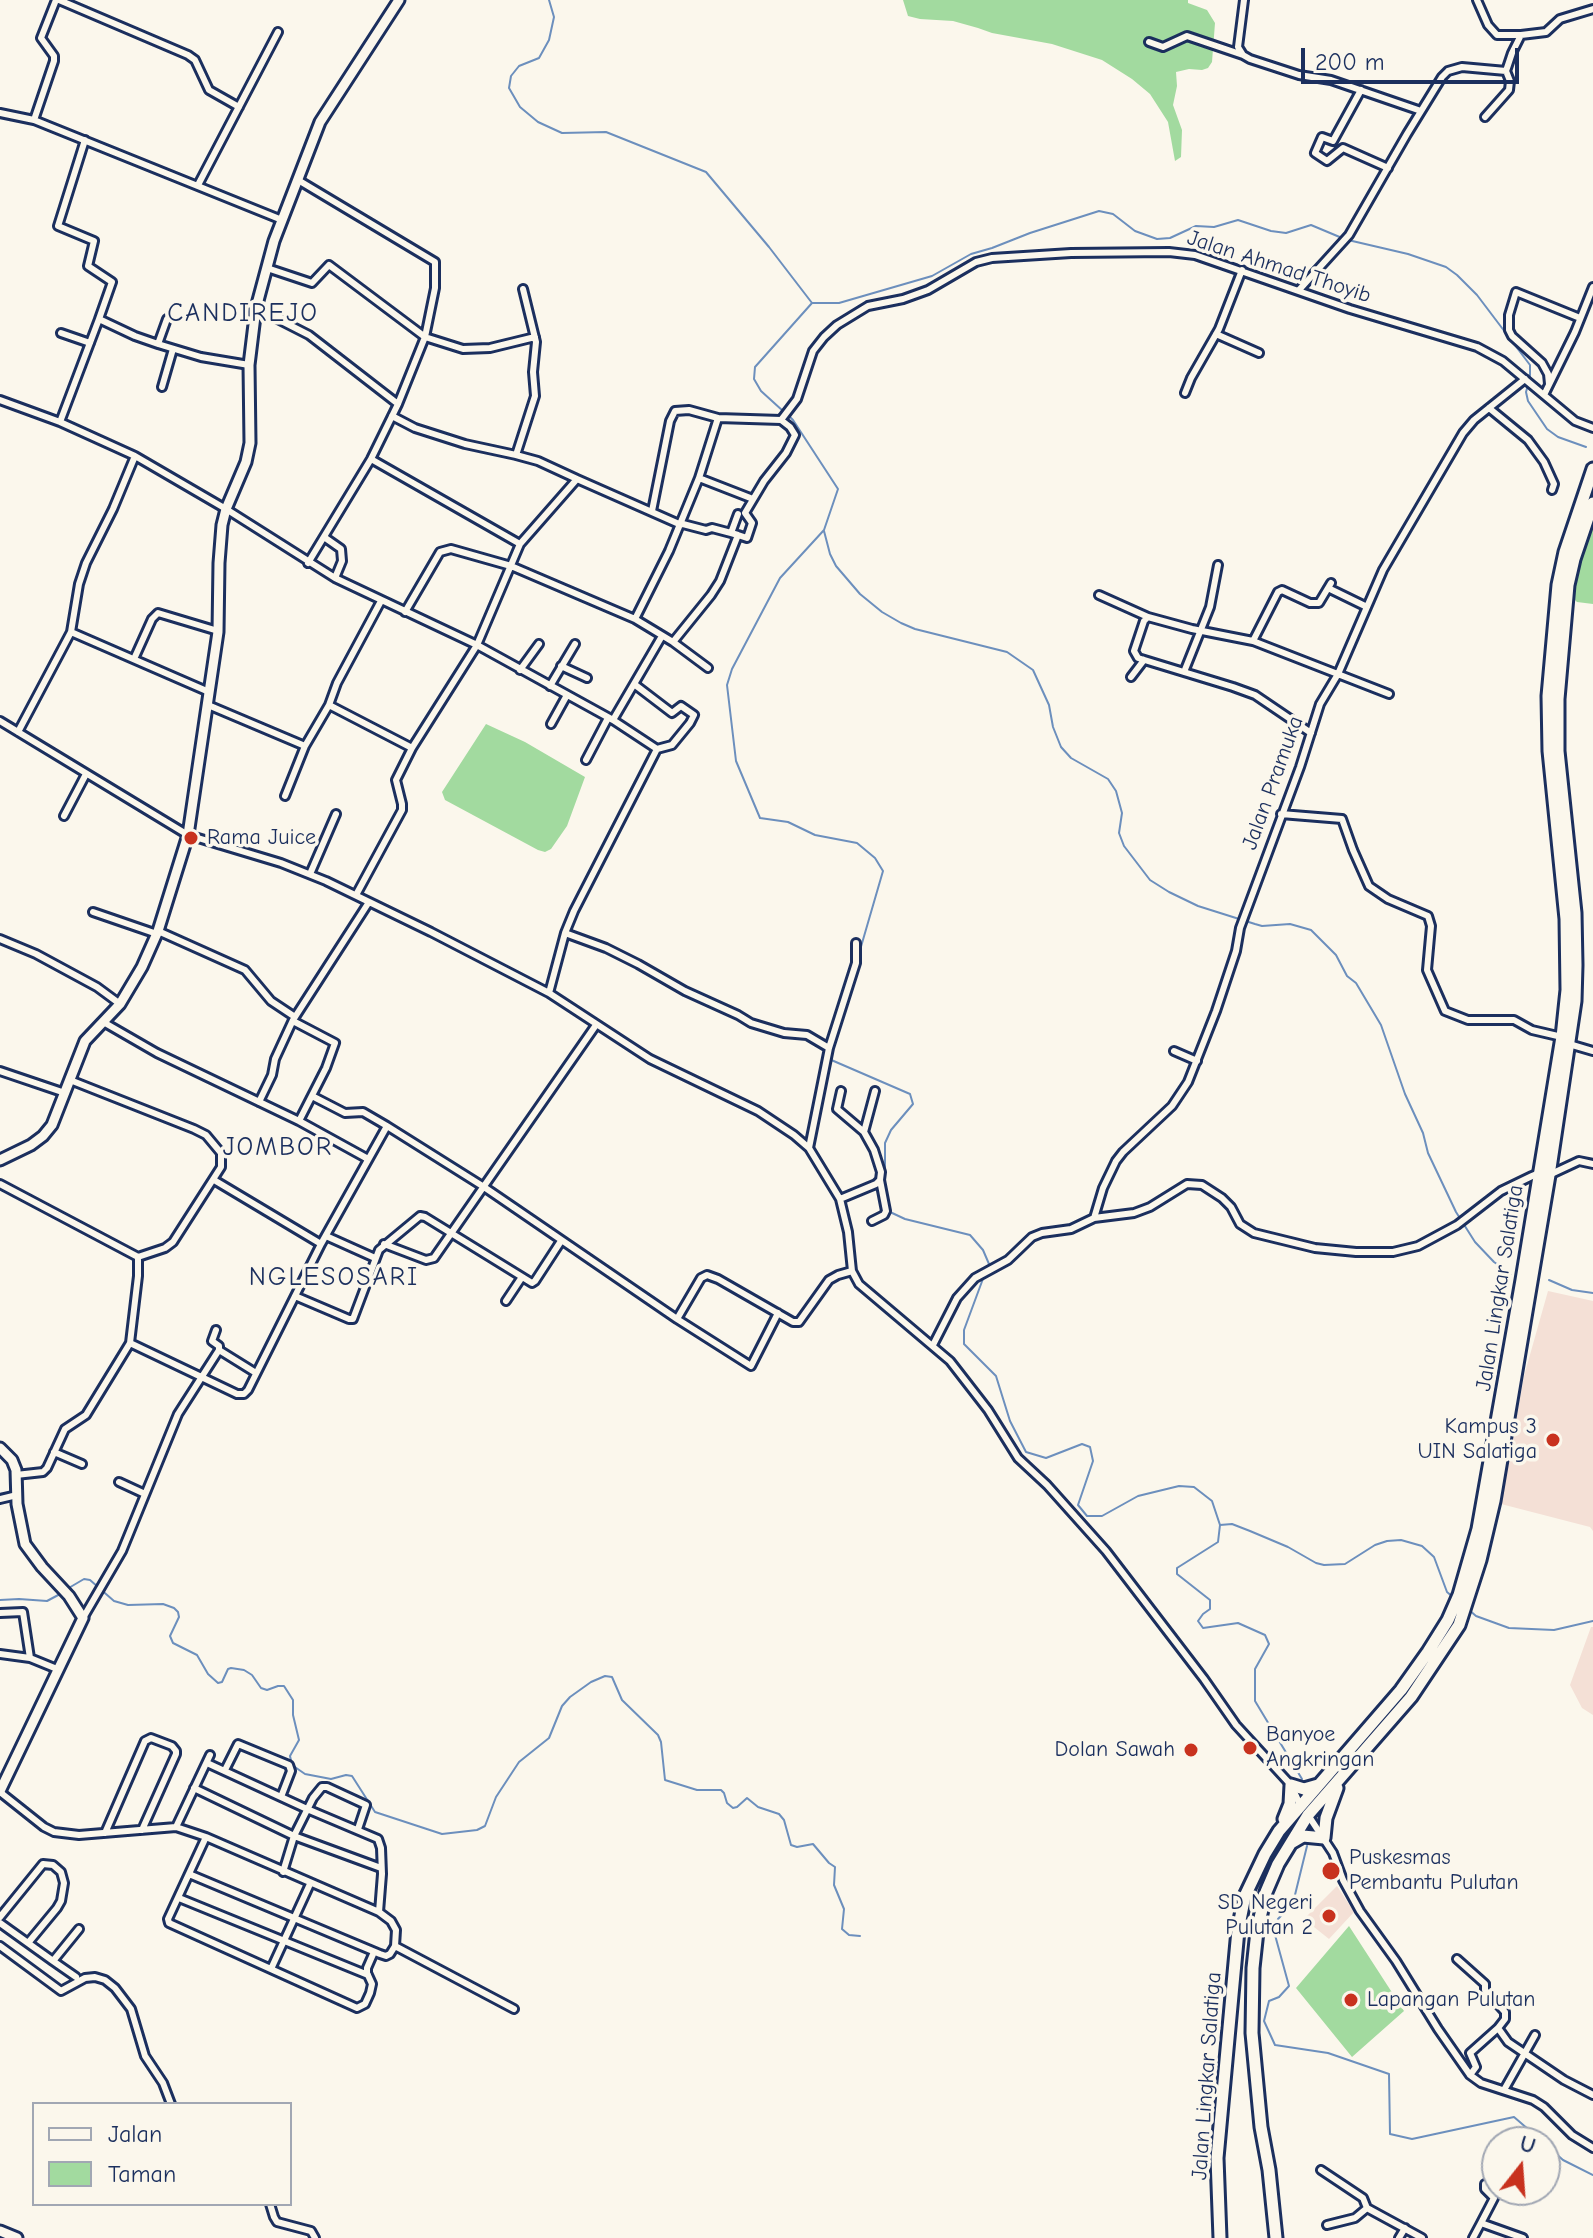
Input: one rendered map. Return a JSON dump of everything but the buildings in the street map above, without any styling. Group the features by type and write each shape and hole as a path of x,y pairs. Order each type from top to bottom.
{"highway":[{"name":"Jalan Lingkar Salatiga","path":"1220,2238 1217,2158 1238,1930 1245,1896 1279,1831 1341,1778 1411,1697 1454,1622 1494,1501 1575,992 1576,938 1571,874 1553,751 1567,597 1593,469"},
{"name":"Jalan Lingkar Salatiga","path":"1579,526 1593,503"},
{"name":"Jalan Lingkar Salatiga","path":"1276,2238 1252,2033 1253,1968 1266,1892 1319,1785 1434,1655"},
{"path":"1290,1843 1303,1836 1324,1838 1330,1803 1341,1778"},
{"path":"1279,1831 1290,1804 1291,1785 1304,1789 1319,1785"}],"street":[{"path":"34,120 54,61 54,56 41,38 58,0 188,55 195,60 209,90 239,107"},
{"path":"0,1160 31,1145 52,1125 85,1041 120,1004 142,967 157,932 188,835 218,631 222,525 250,443 249,365 256,308 282,220 320,122 399,0"},
{"path":"1243,55 1238,47 1244,0"},
{"path":"1477,0 1488,25 1497,35 1546,32 1560,19 1593,9"},
{"path":"198,185 278,32"},
{"path":"1485,117 1509,90 1506,71 1521,35"},
{"path":"1149,42 1163,47 1187,36 1260,64 1331,80 1421,111"},
{"path":"1299,290 1349,235 1442,77 1448,71 1469,67 1506,71"},
{"path":"1333,141 1361,90"},
{"path":"0,113 34,120 282,220"},
{"path":"1343,148 1327,161 1316,155 1315,150 1322,137 1388,168"},
{"path":"60,422 112,282 88,266 94,241 58,226 85,140"},
{"path":"298,180 434,261 435,288 425,337 398,404 371,459 308,563"},
{"name":"Jalan Ahmad Thoyib","path":"783,418 797,399 813,351 837,325 868,306 928,290 976,262 992,258 1169,252 1195,255 1350,309 1477,347 1503,361 1575,421 1593,428"},
{"path":"267,268 312,283 329,265 425,337 472,350 504,346 535,337"},
{"path":"1185,393 1216,334 1242,270"},
{"path":"1544,395 1593,287"},
{"path":"516,455 535,396 535,337 523,289"},
{"path":"1549,384 1542,363 1509,330 1509,315 1516,292 1580,318"},
{"path":"256,308 309,335 398,404"},
{"path":"99,319 173,349 249,365"},
{"path":"158,344 167,319"},
{"path":"61,333 90,343"},
{"path":"1216,334 1259,353"},
{"path":"162,387 173,349"},
{"name":"Jalan Pramuka","path":"1094,1218 1116,1161 1172,1106 1188,1082 1216,1011 1236,951 1240,928 1320,704 1338,674 1383,570 1463,433 1489,408 1528,381"},
{"path":"0,400 60,422 135,456 335,578 477,645 610,719 657,749 672,745 694,715 681,706 672,713 634,684"},
{"path":"1489,408 1528,440 1544,462 1554,484 1552,490"},
{"path":"392,416 415,428 465,444 538,461 679,524 706,530 711,528 747,538 752,523 745,514 786,453 794,431 783,418 718,418 689,410 675,411 670,421 652,511"},
{"path":"635,619 669,551 699,478 718,418"},
{"path":"18,732 71,632 86,563 135,456"},
{"path":"371,459 520,544"},
{"path":"699,478 753,499"},
{"path":"356,895 402,810 396,780 412,748 477,645 520,544 577,479"},
{"path":"673,642 711,595 726,568 738,514"},
{"path":"324,537 341,549 342,561 335,578"},
{"path":"405,612 442,550 457,550 511,566 635,619 708,668"},
{"path":"1184,672 1210,607 1218,565"},
{"path":"1253,641 1278,592 1282,590 1315,604 1321,601 1330,585 1367,607"},
{"path":"1099,595 1148,617 1253,641 1389,694"},
{"path":"285,796 305,746 381,601"},
{"path":"134,659 152,619 158,613 218,631"},
{"path":"1148,617 1140,629 1134,651 1138,658 1255,695 1311,733"},
{"path":"71,632 209,692"},
{"path":"586,760 662,636"},
{"path":"520,670 539,644"},
{"path":"550,686 575,644"},
{"path":"1131,677 1144,660"},
{"path":"561,666 587,678"},
{"path":"551,724 567,695"},
{"path":"208,705 305,746"},
{"path":"329,705 412,748"},
{"path":"0,721 188,835 310,874 549,993 650,1059 758,1111 809,1148 840,1199 848,1232 852,1271 859,1284 933,1345 965,1379 1018,1458 1047,1485 1106,1551 1236,1725 1291,1785 1304,1811 1333,1853 1360,1911 1470,2075 1481,2083 1533,2100 1572,2135 1593,2148"},
{"path":"549,993 574,911 657,749"},
{"path":"64,816 86,774"},
{"path":"310,874 336,814"},
{"path":"1281,814 1341,818 1369,886 1388,899 1428,916 1431,926 1427,970 1445,1011 1468,1020 1509,1019 1593,1051"},
{"path":"259,1102 294,1019 369,902"},
{"path":"93,912 157,932 245,970 271,1001 294,1019 335,1043 299,1121"},
{"path":"565,933 617,954 760,1028 807,1035 829,1048"},
{"path":"0,939 36,954 97,987 120,1004"},
{"path":"809,1148 829,1048 856,963 856,943"},
{"path":"105,1023 157,1053 299,1121 368,1159"},
{"path":"384,1244 428,1261 434,1258 596,1025"},
{"path":"1174,1051 1197,1061"},
{"path":"0,1071 65,1093"},
{"path":"0,1184 138,1257 173,1242 214,1180 221,1167 221,1153 206,1135 70,1080"},
{"path":"841,1091 837,1110 864,1132 881,1172 886,1211 872,1221"},
{"path":"864,1132 875,1091"},
{"path":"312,1096 345,1113 361,1111 387,1126 484,1187 750,1366 778,1313"},
{"path":"130,1343 200,1378 244,1394 321,1244 387,1126"},
{"path":"933,1345 957,1298 975,1278 1008,1260 1032,1237 1071,1229 1094,1218 1134,1213 1150,1207 1187,1184 1202,1185 1231,1207 1240,1224 1272,1238 1315,1248 1356,1252 1404,1251 1457,1225 1501,1191 1579,1161 1593,1164"},
{"path":"214,1180 321,1244"},
{"path":"840,1199 880,1180"},
{"path":"295,1296 353,1319 375,1258 384,1244 420,1216 534,1282 561,1241"},
{"path":"326,1236 375,1258"},
{"path":"16,1475 43,1472 47,1468 67,1426 86,1415 130,1343 138,1257"},
{"path":"677,1319 701,1278 707,1275 793,1322 799,1322 829,1280 852,1271"},
{"path":"506,1301 522,1277"},
{"path":"216,1330 212,1341 219,1346 219,1350 256,1373"},
{"path":"189,1874 374,1952 386,1956 395,1946 396,1930 391,1921 379,1912 206,1837 176,1827 79,1835 54,1832 0,1791 57,1669 122,1551 178,1414 219,1350"},
{"path":"0,1448 12,1460 19,1518 29,1551 66,1592 83,1618"},
{"path":"54,1452 82,1464"},
{"path":"119,1482 145,1494"},
{"path":"0,1499 17,1495"},
{"path":"0,1613 23,1612 30,1658"},
{"path":"0,1654 30,1658 57,1669"},
{"path":"105,1833 145,1741 151,1738 172,1746 176,1754 142,1830"},
{"path":"225,1770 238,1744 289,1765 291,1771 281,1797"},
{"path":"176,1827 208,1759 281,1797 380,1841 379,1912"},
{"path":"283,1872 294,1836 319,1789 327,1787 366,1805 358,1829"},
{"path":"194,1788 294,1836 381,1868"},
{"path":"206,1837 168,1919 169,1923 357,2008 365,2004 370,1993 372,1984 367,1968 374,1952"},
{"path":"0,1917 43,1864 53,1865 61,1872 64,1883 61,1901 28,1943"},
{"path":"271,1969 310,1884"},
{"path":"179,1898 368,1975"},
{"path":"0,1923 76,1977"},
{"path":"53,1961 79,1929"},
{"path":"0,1946 61,1991 85,1978 95,1977 115,1988 131,2009 145,2056 163,2083 170,2102"},
{"path":"395,1946 514,2009"},
{"path":"1457,1959 1485,1984 1485,1990 1506,2014 1498,2028 1470,2053 1476,2067 1470,2075"},
{"path":"1498,2028 1511,2045 1593,2095"},
{"path":"1504,2090 1535,2035"},
{"path":"1321,2170 1363,2198 1367,2208 1422,2238"},
{"path":"271,2206 277,2222 311,2231 315,2238"},
{"path":"1473,2238 1490,2206"},
{"path":"1327,2225 1355,2218 1367,2208"},
{"path":"1481,2223 1523,2238"},
{"path":"1399,2238 1405,2228"},
{"path":"0,2231 17,2238"}],"shaded area":[{"name":"Kampus 3 UIN Salatiga","path":"1548,1291 1593,1301 1593,1531 1590,1527 1501,1504 1524,1376"},
{"path":"1591,1627 1593,1715 1582,1708 1570,1685"},
{"name":"SD Negeri Pulutan 2","path":"1337,1886 1354,1912 1329,1939 1304,1919"}],"green space":[{"path":"903,0 1188,0 1188,3 1207,10 1215,23 1212,62 1202,70 1176,72 1173,105 1182,130 1181,157 1175,161 1168,122 1150,94 1102,60 1052,44 992,33 953,21 908,16"},
{"path":"1593,524 1593,604 1574,599 1579,565"},
{"path":"486,724 525,742 585,777 567,826 551,849 545,852 445,800 442,792"},
{"name":"Lapangan Pulutan","path":"1349,1926 1404,2011 1352,2057 1296,1988"}],"waterway":[{"path":"549,0 554,17 549,40 539,58 519,66 511,76 509,88 520,107 538,122 562,133 606,132 706,172 812,303 755,367 754,379 761,391 783,411"},
{"path":"812,303 839,303 932,276 971,254 1099,211 1113,214 1135,231 1157,239 1170,238 1196,226 1214,227 1238,220 1286,233 1311,225 1342,238"},
{"path":"1348,240 1408,254 1446,267 1457,275 1477,295 1530,365 1530,379"},
{"path":"1528,385 1528,401 1547,429 1558,437 1586,447"},
{"path":"788,415 838,489 824,530 780,578 732,669 727,685 736,761 760,818 788,822 815,835 857,843 875,858 883,871 858,957"},
{"path":"824,531 836,566 860,594 882,612 915,629 1007,652 1033,670 1049,705 1061,747 1071,758 1108,779 1116,791 1122,813 1119,833 1124,846 1150,880 1198,906 1255,924 1290,924 1311,930 1336,955 1381,1025 1428,1153 1456,1212 1475,1242 1511,1274"},
{"path":"829,1059 910,1094 913,1104 891,1130 885,1143 885,1190"},
{"path":"888,1208 905,1219 970,1235 983,1250 989,1264 987,1270"},
{"path":"984,1276 964,1330 964,1344 996,1376 1010,1421 1026,1452 1046,1458 1082,1444 1090,1447 1093,1461 1078,1505 1087,1516 1102,1516 1138,1496 1179,1486 1194,1487 1212,1501 1220,1525 1218,1542 1177,1568 1177,1574 1210,1600 1210,1609 1198,1621 1203,1628 1238,1623 1265,1635 1269,1644 1255,1669 1255,1701 1302,1779"},
{"path":"1549,1280 1572,1290 1593,1293"},
{"path":"1220,1525 1232,1524 1324,1565 1345,1564 1387,1541 1401,1540 1422,1546 1434,1557 1447,1592 1454,1598"},
{"path":"67,1589 84,1579 90,1580 114,1601 128,1605 163,1604 174,1608 179,1617 170,1636 173,1643 197,1655 208,1674 218,1683 231,1668 252,1675 261,1688 267,1690 284,1686 293,1700 299,1740 290,1756 292,1765 305,1774 331,1779 352,1776 375,1812 442,1834 477,1830 485,1826 496,1797 519,1762 549,1738 562,1706 591,1682 605,1676 612,1677 622,1700 658,1735 665,1780 697,1790 721,1790 733,1808 747,1798 758,1807 779,1814 784,1820 791,1845 813,1844 835,1867 834,1885 844,1909 842,1929 849,1935 860,1936"},
{"path":"0,1600 47,1601 62,1593"},
{"path":"1468,1609 1476,1616 1509,1628 1554,1630 1593,1621"},
{"path":"1307,1846 1293,1903 1278,1919 1275,1935 1289,1986 1279,1997 1269,2001 1264,2021 1275,2045 1328,2053 1389,2074 1390,2134 1412,2139 1514,2117 1524,2126"},
{"path":"1561,2158 1593,2175"}],"place":[{"name":"Rama Juice","path":"191,838"},
{"name":"Kampus 3 UIN Salatiga","path":"1553,1440"},
{"name":"Banyoe Angkringan","path":"1250,1748"},
{"name":"Dolan Sawah","path":"1191,1750"},
{"name":"Puskesmas Pembantu Pulutan","path":"1331,1871"},
{"name":"SD Negeri Pulutan 2","path":"1329,1916"},
{"name":"Lapangan Pulutan","path":"1351,2000"}],"district":[{"name":"CANDIREJO","path":"243,314"},
{"name":"JOMBOR","path":"278,1148"},
{"name":"NGLESOSARI","path":"334,1278"}]}
